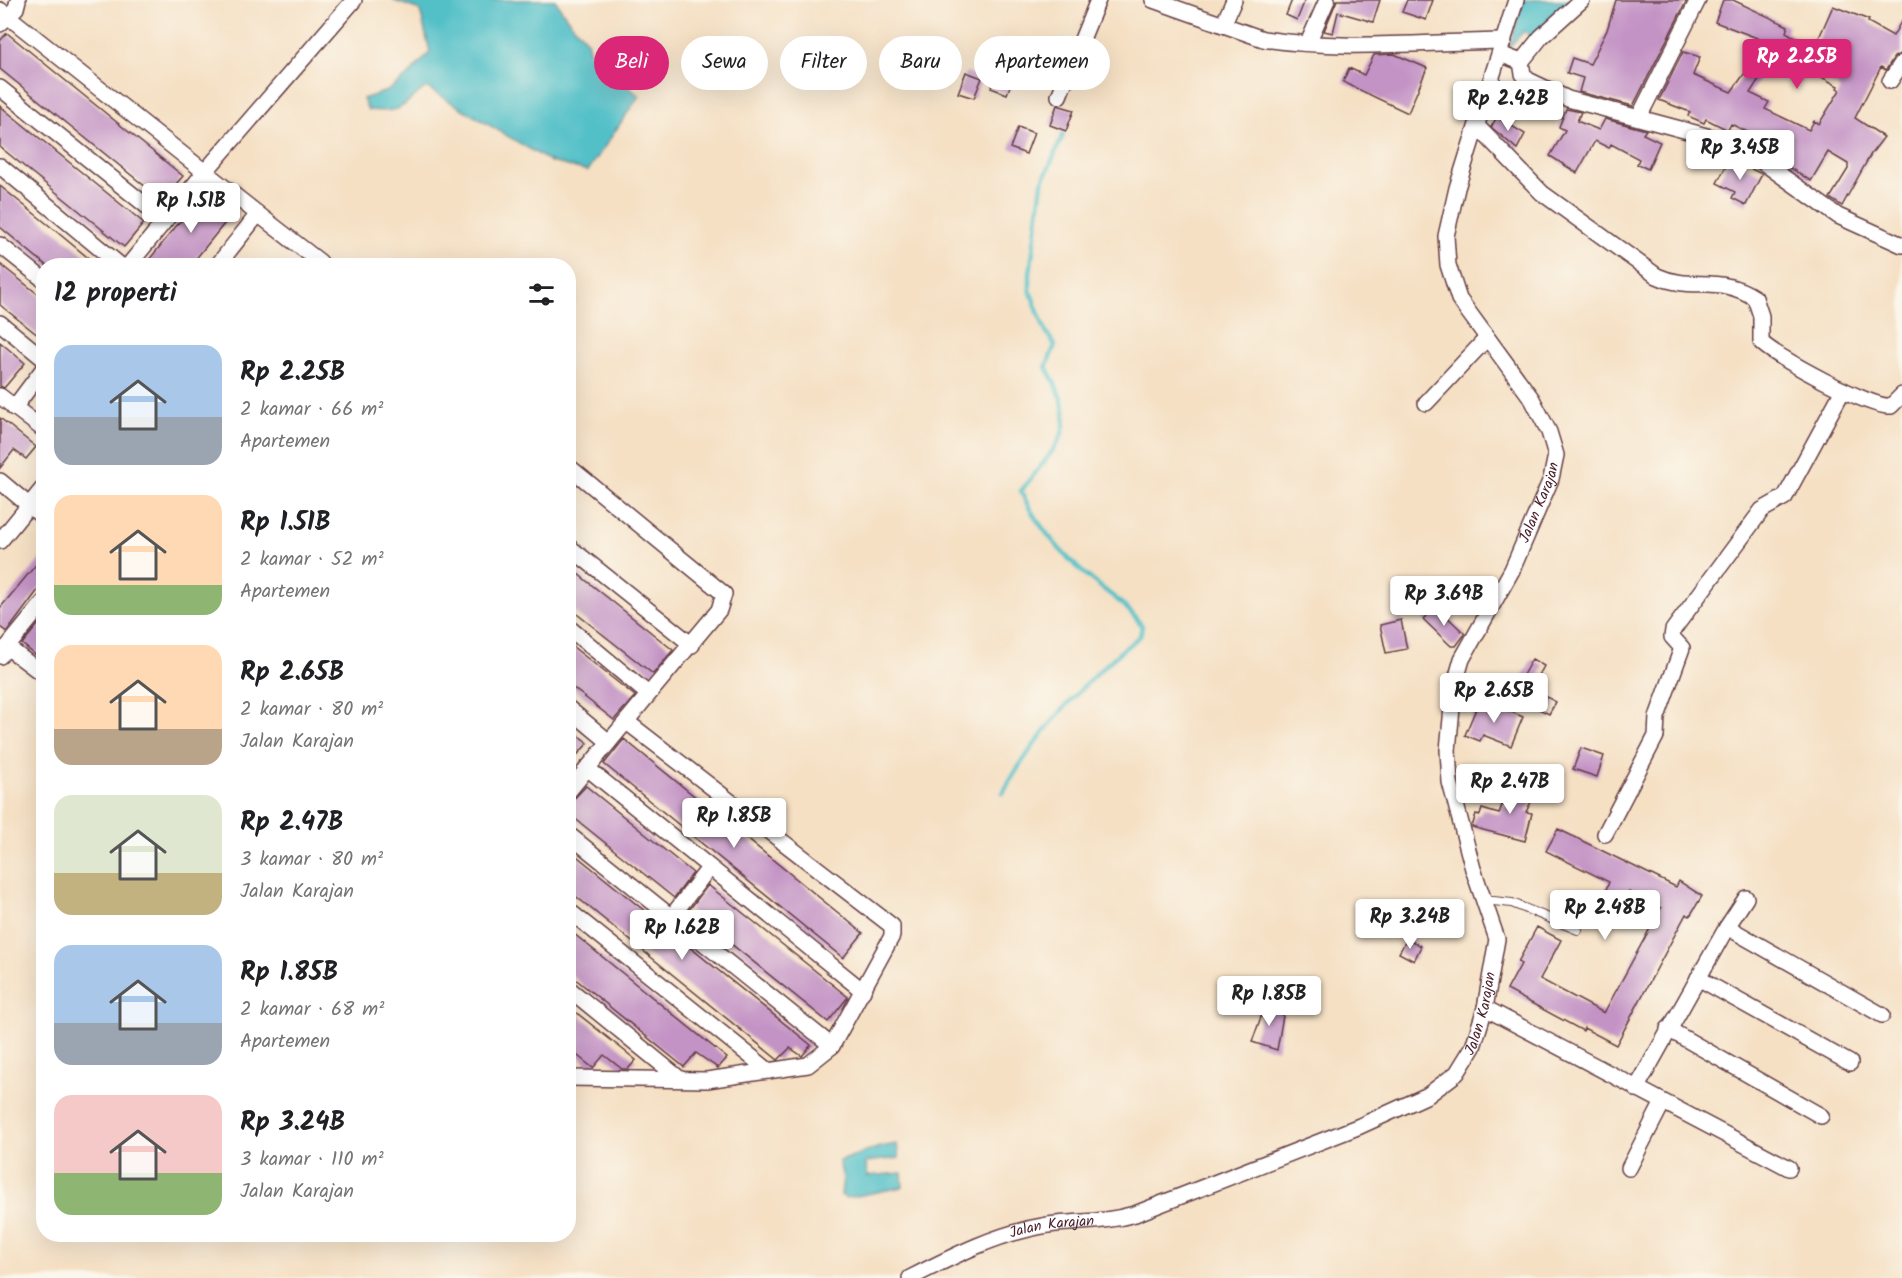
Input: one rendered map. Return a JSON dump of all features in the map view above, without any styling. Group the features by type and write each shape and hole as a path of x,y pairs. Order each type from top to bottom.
{"street":[{"path":"18,0 16,8 2,17 313,258"},
{"path":"134,258 204,172 354,0"},
{"path":"1059,96 1098,0"},
{"path":"1153,0 1263,39 1308,43 1502,48 1521,62 1524,74 1534,84 1605,110 1725,141 1747,152 1838,216 1902,245"},
{"path":"1223,25 1234,0"},
{"path":"1308,43 1327,0"},
{"name":"Jalan Karajan","path":"910,1278 955,1255 1001,1236 1050,1225 1112,1221 1135,1214 1360,1126 1428,1095 1447,1082 1463,1065 1473,1047 1485,1008 1497,939 1450,783 1448,750 1454,687 1462,659 1516,560 1551,479 1556,455 1549,432 1532,399 1459,299 1445,251 1446,236 1457,189 1516,0"},
{"path":"1521,62 1541,37 1582,0"},
{"path":"1639,117 1698,0"},
{"path":"1890,81 1902,63"},
{"path":"0,87 164,220"},
{"path":"1477,126 1542,193 1657,276 1679,284 1731,285 1755,298 1761,316 1761,342 1766,347 1843,390 1884,407 1898,403 1902,395"},
{"path":"0,165 111,258"},
{"path":"223,258 258,214"},
{"path":"0,245 36,274"},
{"path":"0,323 36,352"},
{"path":"1426,403 1487,338"},
{"path":"14,408 36,379"},
{"path":"1605,834 1656,736 1657,717 1682,648 1672,637 1673,630 1762,510 1785,496 1843,390"},
{"path":"0,396 36,424"},
{"path":"576,473 724,594 720,610 576,781"},
{"path":"0,481 36,512"},
{"path":"0,542 36,496"},
{"path":"576,552 692,645"},
{"path":"36,612 4,652 36,670"},
{"path":"576,634 648,694"},
{"path":"576,715 609,742"},
{"path":"576,1078 707,1080 808,1065 832,1046 892,936 892,926 627,722"},
{"path":"587,768 863,991"},
{"path":"576,840 832,1046"},
{"path":"672,916 709,868"},
{"path":"1636,1089 1668,1029 1746,898"},
{"path":"576,916 769,1071"},
{"path":"1727,927 1882,1015"},
{"path":"1698,978 1850,1063"},
{"path":"576,994 680,1078"},
{"path":"1485,1008 1789,1168"},
{"path":"1668,1029 1821,1116"},
{"path":"1629,1168 1663,1102"}],"lane":[{"path":"1484,900 1512,903 1578,930"}],"water":[{"path":"392,0 555,0 587,41 590,54 594,57 594,90 632,90 639,96 588,171 551,162 426,87 395,110 368,110 363,99 387,91 408,76 430,52 420,10"},
{"path":"1523,0 1575,0 1532,37 1524,31 1509,47"},
{"path":"897,1144 899,1158 866,1162 867,1176 902,1173 903,1187 846,1198 841,1195 843,1178 839,1161 880,1147"}],"building":[{"path":"1292,0 1305,0 1297,20 1286,15"},
{"path":"1337,0 1380,0 1373,22 1338,12 1333,33 1324,31"},
{"path":"1407,0 1433,0 1426,20 1402,12"},
{"path":"1616,0 1687,0 1633,106 1579,92 1583,78 1567,73 1572,58 1590,64 1607,30"},
{"path":"1723,0 1733,0 1788,26 1786,32 1814,49 1833,6 1869,20 1868,22 1893,36 1902,20 1902,53 1894,57 1886,70 1881,67 1855,118 1884,137 1871,154 1842,206 1830,198 1848,169 1848,164 1828,152 1811,181 1785,165 1790,158 1754,139 1756,136 1731,124 1728,130 1706,119 1704,123 1688,116 1690,112 1659,100 1683,52 1700,57 1693,75 1731,92 1748,69 1765,41 1715,22","holes":["1768,65 1799,83 1807,69 1838,86 1840,90 1819,124 1814,121 1809,130 1765,109 1769,102 1750,93"]},
{"path":"7,33 183,176 162,200 0,69 0,41"},
{"path":"1394,54 1427,68 1408,113 1343,82 1349,68 1364,75 1374,55"},
{"path":"966,72 974,75 974,90 977,90 974,98 958,93 962,90"},
{"path":"1521,87 1541,97 1533,111 1513,100"},
{"path":"996,90 1009,90 1007,94"},
{"path":"1057,105 1074,110 1066,131 1050,125"},
{"path":"0,106 144,223 124,247 0,147"},
{"path":"1566,109 1581,112 1577,121 1599,130 1605,119 1646,130 1643,134 1660,142 1648,169 1637,164 1639,159 1611,144 1609,148 1595,141 1577,173 1550,156 1565,130 1559,127"},
{"path":"1497,117 1525,134 1517,149 1491,127"},
{"path":"1018,127 1034,133 1026,154 1010,148"},
{"path":"1730,159 1762,174 1746,205 1732,198 1735,192 1717,183"},
{"path":"0,186 88,258 37,258 0,227"},
{"path":"208,187 222,198 214,208 228,219 196,258 150,258"},
{"path":"0,264 36,293 36,334 0,305"},
{"path":"0,342 25,363 4,388 0,386"},
{"path":"0,418 36,447 26,459 14,450 0,468"},
{"path":"36,565 36,593 7,632 0,627 0,608"},
{"path":"576,572 673,650 653,674 576,613"},
{"path":"1436,606 1465,634 1456,646 1451,646 1423,619"},
{"path":"1401,620 1407,649 1386,653 1380,625"},
{"path":"36,627 36,655 22,644"},
{"path":"576,649 635,696 614,720 576,690"},
{"path":"1532,659 1544,666 1531,690 1518,684"},
{"path":"1536,691 1556,702 1549,714 1529,704"},
{"path":"1480,699 1523,717 1511,746 1483,735 1480,741 1465,735"},
{"path":"576,733 588,743 576,756"},
{"path":"624,739 863,933 843,958 604,764"},
{"path":"1581,748 1604,756 1597,777 1573,769"},
{"path":"1522,780 1538,788 1526,812 1532,813 1525,841 1472,827 1476,814 1480,815 1482,809 1499,814 1502,805 1509,807"},
{"path":"586,786 693,873 674,898 576,819 576,797"},
{"path":"1558,829 1676,887 1679,881 1702,896 1690,916 1686,914 1616,1045 1584,1028 1583,1031 1507,990 1521,964 1518,962 1537,927 1561,940 1540,979 1604,1013 1661,908 1629,892 1623,906 1603,897 1609,882 1546,851"},
{"path":"576,855 811,1045 802,1056 790,1048 778,1060 576,896"},
{"path":"708,885 848,997 828,1022 689,910"},
{"path":"576,935 727,1058 718,1068 696,1053 684,1067 576,979"},
{"path":"1407,939 1421,946 1414,961 1399,953"},
{"path":"1266,1003 1284,1010 1277,1050 1252,1042"},
{"path":"576,1012 636,1060 628,1069 622,1069 604,1055 593,1068 576,1054"}],"waterway":[{"path":"1003,793 1031,749 1064,707 1102,669 1140,636 1142,626 1119,601 1084,574 1060,550 1038,521 1021,491 1056,446 1065,421 1063,406 1046,367 1055,345 1046,332 1030,290 1030,273 1042,183 1063,135"}]}
